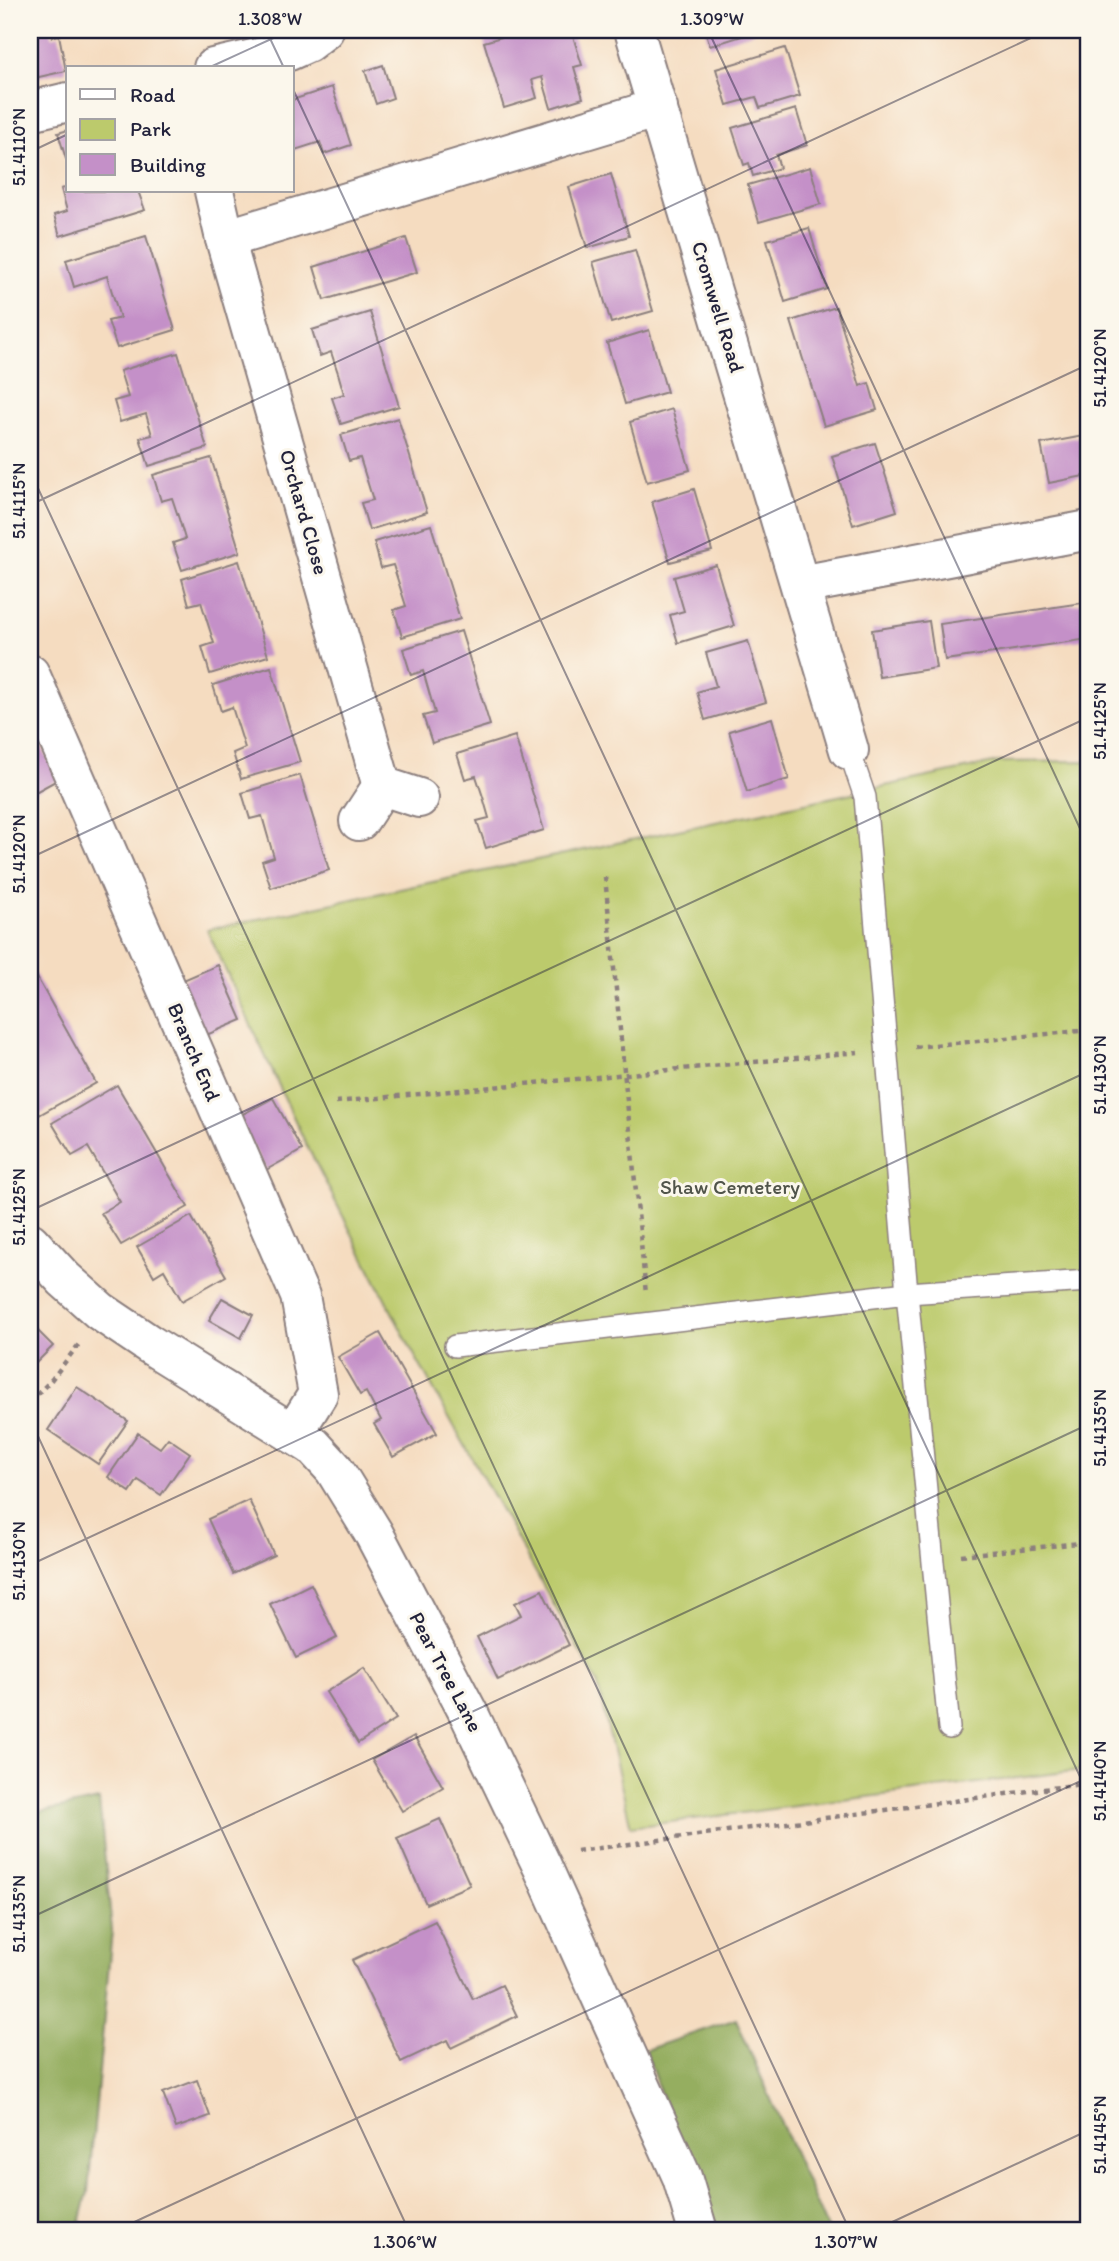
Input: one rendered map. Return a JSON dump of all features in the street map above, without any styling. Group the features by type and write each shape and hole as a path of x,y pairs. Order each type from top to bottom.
{"street":[{"path":"222,66 289,51 307,43 324,30"},
{"name":"Cromwell Road","path":"634,30 849,750"},
{"path":"30,111 66,102"},
{"path":"225,239 658,108"},
{"name":"Orchard Close","path":"214,192 225,239 382,786"},
{"path":"801,585 1089,530"},
{"name":"Branch End","path":"30,674 300,1296 318,1394 293,1434"},
{"path":"359,821 382,786 419,798"},
{"name":"Pear Tree Lane","path":"30,1242 64,1279 100,1311 313,1446 334,1469 373,1534 470,1716 537,1856 682,2177 698,2231"}],"lane":[{"path":"849,750 865,797 907,1293 949,1728"},
{"path":"455,1346 907,1293 1089,1281"}],"path":[{"path":"605,877 649,1323"},
{"path":"336,1102 1089,1030"},
{"path":"30,1402 77,1347 100,1311"},
{"path":"933,1558 1089,1542"},
{"path":"537,1856 1089,1783"}],"green space":[{"name":"Shaw Cemetery","path":"1089,761 1089,1769 631,1827 597,1682 411,1349 305,1142 207,930 998,762"},
{"path":"99,1800 112,1930 88,2192 78,2231 30,2231 30,1814"},
{"path":"736,2019 828,2231 710,2231 645,2050"}],"building":[{"path":"30,30 51,30 52,37 59,35 66,71 30,79"},
{"path":"212,30 238,30 238,31 214,37"},
{"path":"526,30 571,30 582,65 574,67 583,98 551,108 542,77 532,80 537,98 504,108 484,42"},
{"path":"705,30 754,30 755,32 710,46"},
{"path":"785,48 800,96 760,108 756,97 727,105 716,69"},
{"path":"383,65 393,98 376,104 365,71"},
{"path":"332,87 351,145 324,154 320,142 294,150 294,99"},
{"path":"796,109 807,145 776,155 780,168 753,176 749,163 744,165 732,128"},
{"path":"66,131 66,159 58,133"},
{"path":"810,167 821,204 759,222 748,185"},
{"path":"611,174 629,236 587,248 569,187"},
{"path":"66,188 66,192 138,192 145,210 60,236 54,215 67,211 61,189"},
{"path":"809,228 827,289 785,302 767,240"},
{"path":"146,236 175,330 117,348 108,321 120,318 107,276 74,287 66,260"},
{"path":"406,238 417,272 324,300 314,267"},
{"path":"635,250 653,311 611,323 593,262"},
{"path":"836,307 860,386 869,383 877,410 824,426 791,321"},
{"path":"370,312 399,406 341,424 332,398 344,394 338,373 331,352 320,356 312,330"},
{"path":"649,330 667,392 625,404 607,343"},
{"path":"178,353 207,448 149,466 140,438 152,435 146,414 120,422 114,401 128,397 120,371"},
{"path":"672,409 690,470 647,482 630,422"},
{"path":"398,418 427,512 369,530 361,503 373,500 360,458 349,461 341,435"},
{"path":"1089,435 1089,475 1049,483 1041,444"},
{"path":"875,443 897,511 853,525 832,456"},
{"path":"211,458 240,552 182,570 173,543 185,539 179,519 172,498 161,501 153,475"},
{"path":"694,489 712,551 670,562 652,502"},
{"path":"431,525 460,619 402,637 394,610 406,606 393,565 381,568 374,542"},
{"path":"239,561 268,656 210,674 202,647 214,643 201,602 189,605 182,579"},
{"path":"716,565 734,626 678,643 670,615 684,611 674,577"},
{"path":"1089,602 1089,639 945,660 940,624"},
{"path":"929,621 936,668 879,677 872,630"},
{"path":"461,631 490,725 432,743 423,716 435,713 423,671 411,675 403,649"},
{"path":"748,641 766,702 705,720 697,692 716,686 706,653"},
{"path":"271,667 300,762 241,779 233,753 245,748 232,707 221,711 213,685"},
{"path":"772,718 789,779 747,792 729,731"},
{"path":"30,726 59,779 30,795"},
{"path":"515,736 544,830 486,848 477,821 489,818 483,797 476,776 465,779 457,754"},
{"path":"300,775 329,870 271,888 262,861 274,857 262,816 250,819 242,793"},
{"path":"30,965 96,1083 30,1120"},
{"path":"218,965 242,1020 204,1036 181,981"},
{"path":"117,1085 188,1207 121,1245 101,1213 120,1202 88,1147 72,1156 52,1123"},
{"path":"273,1098 302,1150 266,1170 237,1117"},
{"path":"191,1216 226,1276 182,1301 164,1270 154,1276 137,1247"},
{"path":"222,1298 253,1315 241,1338 209,1320"},
{"path":"30,1323 53,1346 30,1369"},
{"path":"380,1333 437,1433 393,1457 374,1424 381,1420 366,1392 360,1395 338,1357"},
{"path":"77,1387 128,1421 98,1464 48,1430"},
{"path":"138,1433 160,1448 168,1438 190,1453 161,1495 138,1480 130,1492 108,1477"},
{"path":"249,1500 274,1555 233,1574 208,1519"},
{"path":"311,1584 337,1638 296,1658 270,1604"},
{"path":"542,1590 569,1645 498,1680 477,1637 521,1615 515,1603"},
{"path":"364,1668 396,1719 358,1743 326,1692"},
{"path":"414,1736 443,1787 402,1811 372,1760"},
{"path":"440,1819 470,1885 426,1904 397,1838"},
{"path":"435,1921 473,1999 502,1985 517,2016 451,2048 447,2040 401,2062 352,1960"},
{"path":"197,2080 210,2116 176,2128 163,2093"}]}
